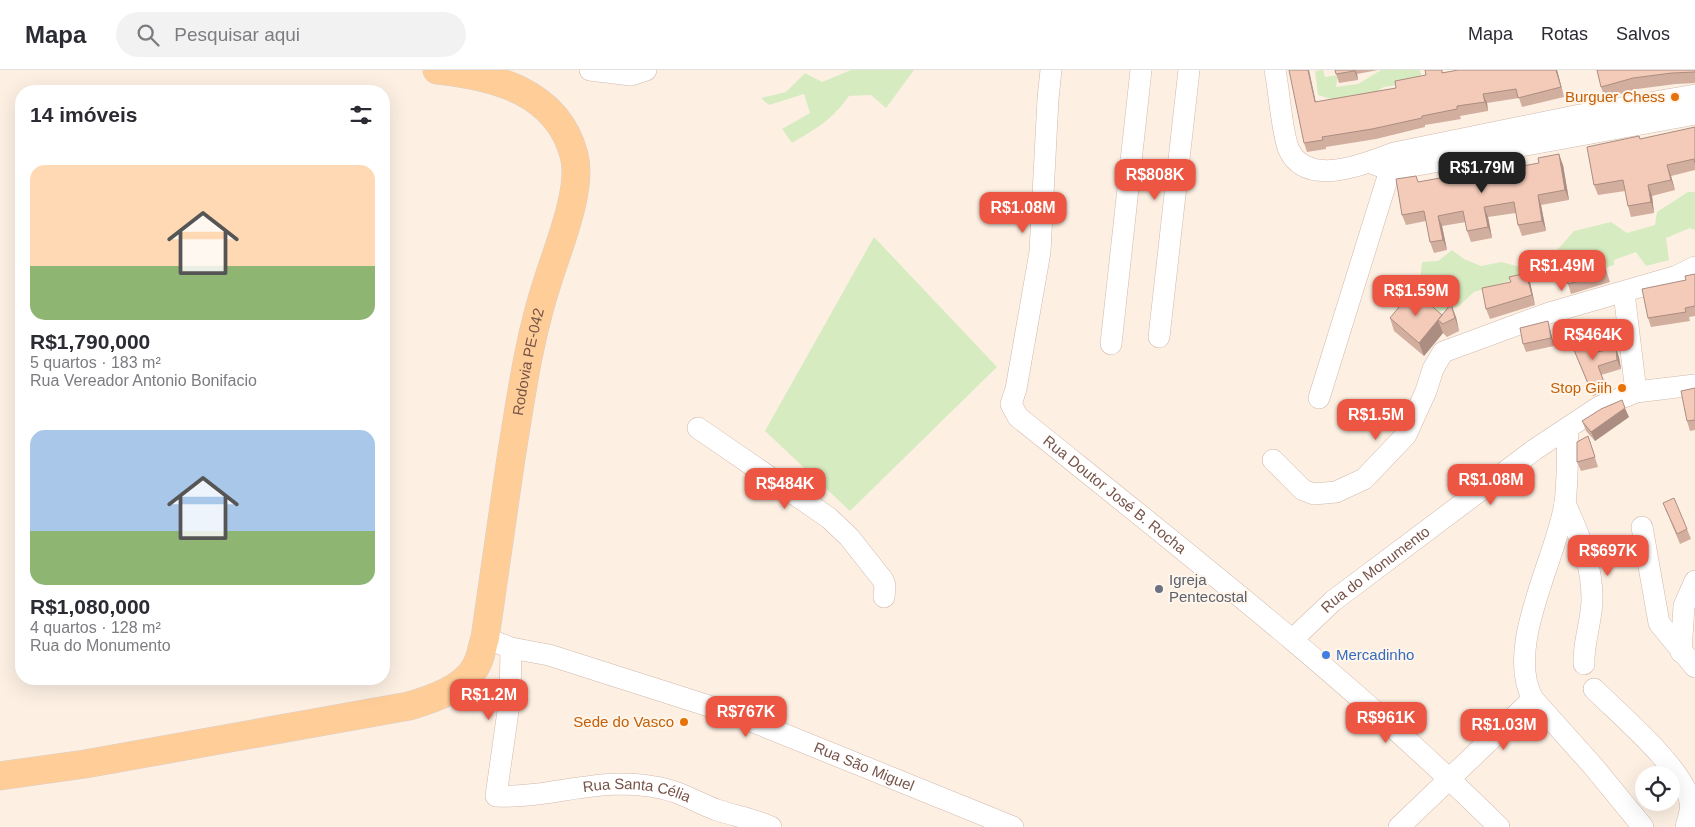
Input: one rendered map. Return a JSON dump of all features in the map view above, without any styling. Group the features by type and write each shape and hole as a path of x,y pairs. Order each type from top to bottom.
{"main road":[{"name":"Rodovia PE-042","path":"0,776 85,764 409,706 433,699 460,684 477,665 485,638 531,336 566,226 575,180 575,156 555,116 537,98 509,84 492,79 437,70"}],"street":[{"path":"590,70 619,75 631,75 646,70"},
{"name":"Rua Doutor José B. Rocha","path":"1051,70 1040,252 1016,389 1011,404 1018,417 1294,639 1449,778 1499,827"},
{"path":"1111,344 1141,70"},
{"path":"1159,337 1189,70"},
{"path":"1276,70 1288,148 1295,160 1302,166 1313,170 1383,163 1695,114"},
{"path":"1383,163 1580,115 1695,95"},
{"path":"1319,398 1383,163"},
{"path":"1273,460 1303,490 1314,494 1336,492 1364,479 1406,435 1426,390 1432,369 1443,352 1550,314 1677,276 1695,267"},
{"path":"1624,293 1636,392"},
{"name":"Rua do Monumento","path":"1294,639 1333,602 1534,450 1568,430 1599,407 1636,392 1695,385"},
{"path":"698,428 828,518 842,530 883,580 885,586 884,597"},
{"path":"1568,430 1565,503 1535,606 1523,661 1527,688 1533,699 1593,766 1643,827"},
{"path":"1565,503 1582,538 1589,573 1592,599 1584,664"},
{"path":"1642,527 1658,623 1688,660"},
{"path":"1688,660 1684,606 1695,581"},
{"name":"Rua São Miguel","path":"485,638 511,648 549,655 734,714 1013,827"},
{"name":"Rua Santa Célia","path":"511,648 510,697 496,796 542,795 618,784 650,786 677,792 717,810 760,821 771,827"},
{"path":"1594,689 1670,765 1687,792 1690,802 1691,810 1686,827"},
{"path":"1399,827 1533,699"}],"green space":[{"path":"851,70 914,70 886,108 871,95 849,96 817,128 792,143 782,129 810,113 804,94 769,105 761,98 786,92 805,73 822,82"},
{"path":"1323,70 1325,77 1338,75 1336,87 1358,84 1381,70 1420,70 1423,81 1384,87 1369,96 1334,100 1318,95 1315,71"},
{"path":"1688,192 1695,192 1695,230 1690,228 1666,238 1669,260 1646,266 1636,252 1614,260 1614,265 1577,276 1575,269 1518,278 1474,292 1459,306 1441,311 1437,320 1418,303 1422,262 1438,261 1452,250 1464,259 1481,266 1501,262 1521,267 1542,267 1574,231 1611,222 1627,233 1655,225 1657,212"},
{"path":"874,237 997,367 850,511 765,431"}],"building":[{"path":"1289,70 1308,70 1315,102 1396,88 1395,81 1426,75 1425,70 1442,70 1442,73 1458,70 1556,70 1561,87 1518,98 1516,89 1483,94 1485,102 1457,106 1457,109 1422,116 1422,118 1322,137 1323,140 1304,143"},
{"path":"1335,70 1354,70 1354,71 1336,74"},
{"path":"1597,70 1695,70 1695,72 1633,78 1601,87"},
{"path":"1695,127 1695,163 1694,159 1667,165 1671,180 1648,185 1651,202 1628,206 1623,180 1594,185 1587,147 1639,136 1640,139"},
{"path":"1559,154 1565,190 1538,195 1542,221 1518,225 1514,202 1484,207 1488,227 1467,231 1463,211 1438,216 1443,240 1430,242 1424,211 1402,215 1396,179 1416,176 1418,182 1479,171 1493,169 1494,171 1539,163 1538,158"},
{"path":"1605,267 1606,273 1568,284 1566,276"},
{"path":"1526,273 1532,295 1486,309 1482,288 1511,282 1509,277"},
{"path":"1695,274 1695,306 1685,308 1686,312 1648,318 1642,289 1686,280 1685,276"},
{"path":"1413,290 1442,315 1419,343 1390,318"},
{"path":"1451,304 1455,318 1443,324 1438,320"},
{"path":"1548,321 1551,338 1523,344 1520,328"},
{"path":"1586,337 1592,353 1616,348 1617,360 1598,366 1604,382 1590,388 1571,343"},
{"path":"1695,388 1695,420 1687,421 1681,391"},
{"path":"1622,400 1625,408 1591,432 1582,421 1601,409"},
{"path":"1588,436 1595,457 1577,462 1577,442"},
{"path":"1674,498 1687,529 1677,534 1663,503"}],"place":[{"name":"Burguer Chess","path":"1675,97"},
{"name":"Stop Giih","path":"1622,388"},
{"name":"Igreja Pentecostal","path":"1159,589"},
{"name":"Mercadinho","path":"1326,655"},
{"name":"Sede do Vasco","path":"684,722"}]}
